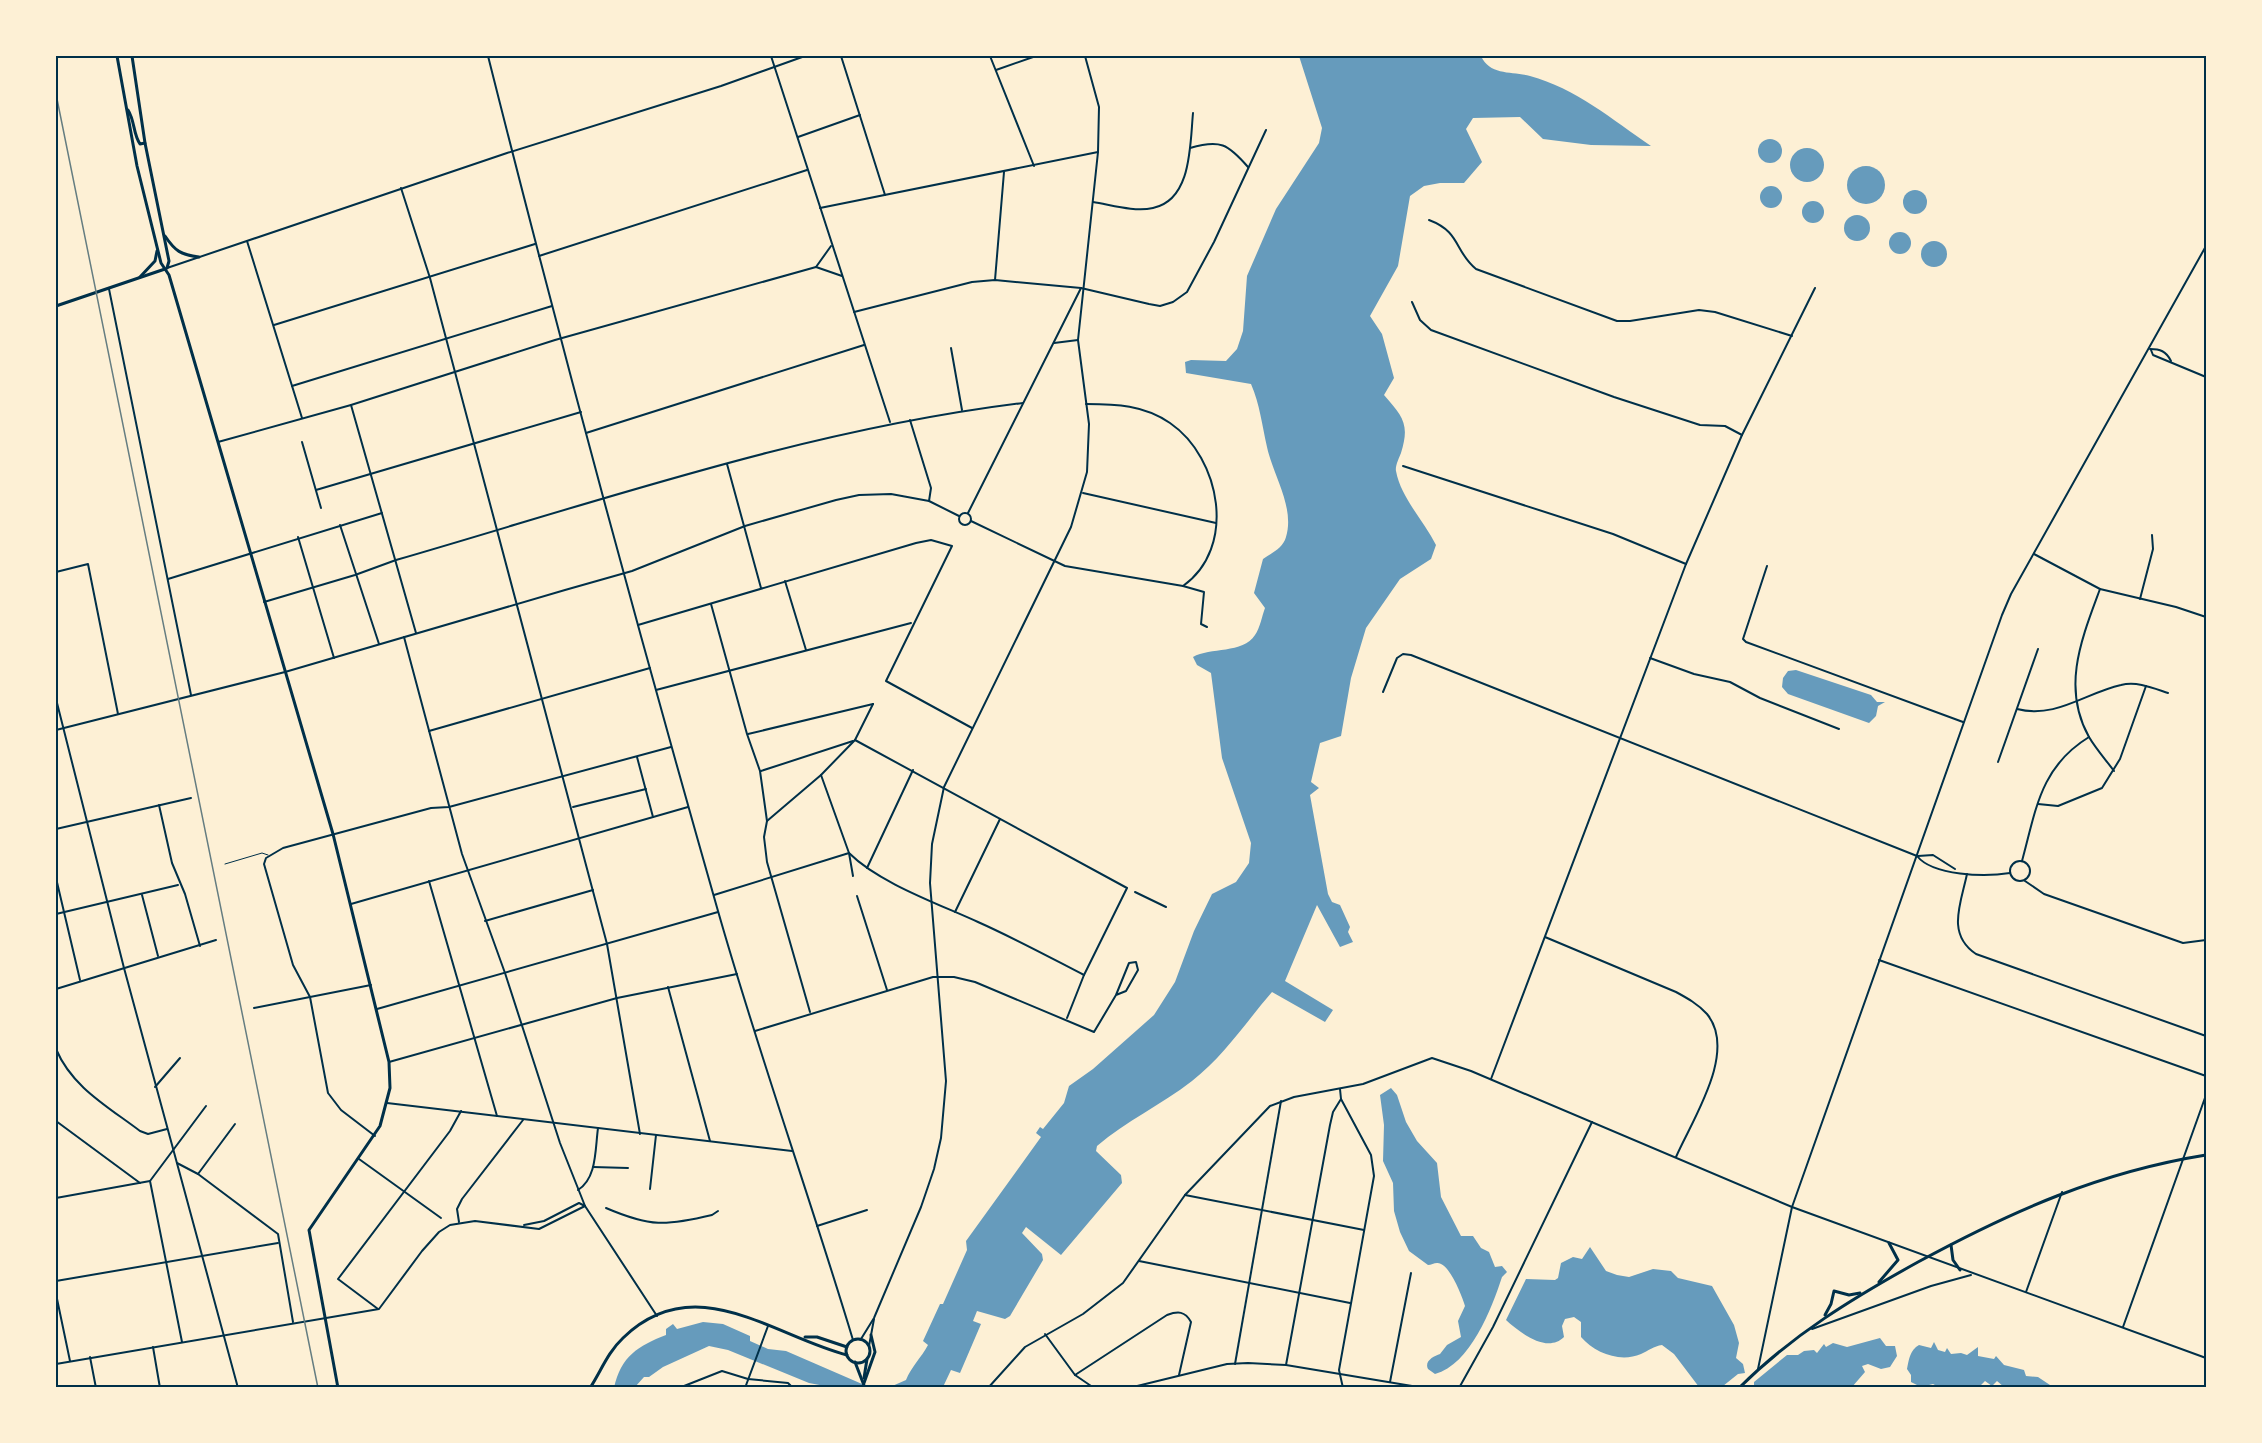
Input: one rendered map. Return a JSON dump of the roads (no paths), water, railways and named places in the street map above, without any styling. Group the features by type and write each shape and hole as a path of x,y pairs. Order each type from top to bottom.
{"main road":[{"path":"117,56 161,262 167,268 333,834 389,1062 387,1103 375,1136 318,1213 309,1230 338,1388"},
{"path":"132,56 145,143 169,261 167,268"},
{"path":"127,108 134,119 138,141 140,144 145,143"},
{"path":"163,233 173,248 183,256 199,257"},
{"path":"140,276 155,261 157,246"},
{"path":"56,306 167,268"},
{"path":"1739,1388 1758,1369 1822,1318 1951,1245 2062,1192 2131,1169 2206,1155"},
{"path":"1877,1285 1898,1260 1889,1242"},
{"path":"1951,1245 1953,1260 1960,1270"},
{"path":"1822,1318 1831,1304 1833,1291 1849,1295 1865,1292"},
{"path":"590,1388 604,1362 624,1337 657,1316 691,1307 717,1308 742,1314 847,1355 855,1362 865,1385"},
{"path":"865,1385 875,1352 872,1335"},
{"path":"802,1337 817,1337 847,1347"},
{"path":"847,1355 847,1347 853,1340 861,1339 869,1346 864,1369 865,1385"},
{"path":"855,1362 862,1361 868,1356"}],"street":[{"path":"488,56 535,244 688,807 737,974 853,1340"},
{"path":"771,56 890,422"},
{"path":"167,268 512,151 805,56"},
{"path":"841,56 885,195"},
{"path":"990,56 1034,166"},
{"path":"996,70 1036,56"},
{"path":"861,1339 874,1318 921,1207 934,1169 941,1137 946,1081 930,902 932,844 944,787 1054,562 1083,494 1088,460 1089,424 1078,340 1098,152 1099,107 1085,56"},
{"path":"1092,202 1140,209 1161,205 1175,195 1180,187 1190,148 1193,113"},
{"path":"798,137 860,115"},
{"path":"854,312 972,282 995,280 1082,288 1149,304 1167,305 1179,300 1187,292 1214,242 1266,129"},
{"path":"1190,148 1205,143 1224,145 1234,151 1248,167"},
{"path":"820,207 1098,152"},
{"path":"539,256 808,169"},
{"path":"995,280 1004,172"},
{"path":"401,188 430,278 496,531 580,837 607,944 640,1134"},
{"path":"1429,220 1441,225 1454,236 1463,255 1476,270 1606,318 1630,321 1707,311 1792,336"},
{"path":"247,241 302,418"},
{"path":"274,325 535,244"},
{"path":"816,267 831,246"},
{"path":"1758,1369 1792,1207 2003,613 2206,246"},
{"path":"217,442 351,405 561,339 816,267 842,276"},
{"path":"109,287 191,695"},
{"path":"959,516 968,513 1082,288"},
{"path":"1491,1080 1686,564 1742,435 1815,288"},
{"path":"1412,302 1420,320 1431,330 1625,400 1700,425 1725,426 1742,435"},
{"path":"292,386 552,306"},
{"path":"1054,343 1078,340"},
{"path":"586,433 864,345"},
{"path":"951,348 962,410"},
{"path":"2150,349 2157,348 2167,354 2171,361"},
{"path":"2150,349 2153,356 2165,362 2171,361 2206,377"},
{"path":"264,602 355,575 396,560 727,464 890,422 1023,403"},
{"path":"1086,404 1122,404 1136,407 1170,423 1198,452 1213,486 1216,523 1207,562 1197,577 1183,586"},
{"path":"351,405 416,633"},
{"path":"316,490 581,412"},
{"path":"910,420 931,489 929,501"},
{"path":"302,442 321,508"},
{"path":"727,464 761,588"},
{"path":"1403,466 1613,534 1686,564"},
{"path":"56,730 334,658 624,573 745,526 859,495 891,494 929,501 959,516 963,524 971,521"},
{"path":"1083,494 1216,523"},
{"path":"168,579 241,557 249,552 382,513"},
{"path":"968,513 971,521 1065,566 1183,586 1204,592 1201,624 1207,627"},
{"path":"340,525 379,644"},
{"path":"2140,599 2153,549 2152,535"},
{"path":"298,537 334,658"},
{"path":"638,625 924,541 937,541 952,546 886,681 972,728"},
{"path":"2034,554 2100,589 2176,607 2206,617"},
{"path":"56,572 88,564 118,714"},
{"path":"1767,566 1743,639 1746,642 1963,722"},
{"path":"785,581 807,651"},
{"path":"2100,589 2076,662 2077,703 2090,737 2114,771"},
{"path":"711,604 747,734 760,771 767,821 765,851 770,879 811,1014"},
{"path":"656,690 913,622"},
{"path":"404,637 448,807 467,870 505,973 552,1121 585,1206 657,1316"},
{"path":"1998,762 2038,649"},
{"path":"1383,692 1397,658 1403,654 1479,680 1917,856 1924,865 1931,868 1990,876 2010,873"},
{"path":"1650,658 1694,674 1712,676 1730,682 1760,698 1839,729"},
{"path":"429,731 650,668"},
{"path":"2017,709 2044,712 2077,703 2122,684 2146,686 2168,693"},
{"path":"2038,804 2058,806 2102,788 2114,771 2146,686"},
{"path":"56,699 155,1087 238,1388"},
{"path":"747,734 873,704 855,740 821,775 767,821"},
{"path":"2022,861 2043,786 2067,753 2090,737"},
{"path":"760,771 855,740 1127,888 1084,975 1067,1018"},
{"path":"375,1136 341,1110 328,1093 310,997 293,965 264,864 268,855 283,848 333,834 431,808 448,807 564,778 671,747"},
{"path":"637,757 653,817"},
{"path":"867,868 913,770"},
{"path":"821,775 849,854 853,876"},
{"path":"572,808 646,789"},
{"path":"56,829 192,798"},
{"path":"159,805 179,884 185,894 200,946"},
{"path":"351,904 688,807"},
{"path":"955,912 1000,819"},
{"path":"849,854 867,868 930,902 1084,975"},
{"path":"714,895 849,854"},
{"path":"1917,856 1927,854 1937,857 1958,871"},
{"path":"2022,861 2013,864 2010,873 2014,880 2025,881 2043,894 2183,944 2206,939"},
{"path":"2022,861 2030,870 2025,881"},
{"path":"1967,874 1956,925 1965,947 1976,954 2206,1036"},
{"path":"56,878 80,981"},
{"path":"429,881 497,1116"},
{"path":"56,914 142,895 179,884"},
{"path":"485,921 593,890"},
{"path":"1135,892 1166,908"},
{"path":"142,895 158,957"},
{"path":"857,896 887,990"},
{"path":"377,1009 718,912"},
{"path":"1545,937 1676,992 1697,1004 1708,1015 1718,1039 1716,1066 1676,1157"},
{"path":"56,989 216,940"},
{"path":"1880,960 2206,1076"},
{"path":"755,1031 887,990 938,977 964,978 1067,1018 1094,1032 1116,995 1129,963 1136,962 1138,970 1126,991 1116,995"},
{"path":"389,1062 617,998 737,974"},
{"path":"254,1008 371,985"},
{"path":"668,987 711,1141"},
{"path":"56,1048 69,1075 82,1088 140,1131 148,1134 167,1129"},
{"path":"155,1087 180,1058"},
{"path":"987,1388 1016,1355 1045,1335 1063,1327 1114,1291 1139,1261 1185,1195 1254,1120 1281,1101 1372,1081 1413,1063 1432,1058 1440,1059 1491,1080 1792,1207 1926,1258 2206,1358"},
{"path":"1340,1089 1341,1098 1373,1163 1374,1176 1339,1375 1342,1388"},
{"path":"2123,1327 2206,1095"},
{"path":"1286,1365 1331,1118 1341,1098"},
{"path":"1234,1364 1281,1101"},
{"path":"387,1103 792,1151"},
{"path":"56,1198 150,1181 173,1147 206,1106"},
{"path":"379,1309 338,1279 450,1131 461,1111"},
{"path":"459,1222 459,1204 523,1120"},
{"path":"56,1121 140,1183"},
{"path":"1459,1388 1498,1317 1592,1122"},
{"path":"198,1174 236,1124"},
{"path":"578,1190 589,1182 598,1128"},
{"path":"650,1189 656,1135"},
{"path":"359,1159 441,1218"},
{"path":"177,1163 198,1174 278,1234 293,1322"},
{"path":"593,1167 628,1168"},
{"path":"150,1181 182,1342"},
{"path":"2026,1292 2062,1192"},
{"path":"1185,1195 1364,1230"},
{"path":"523,1226 544,1221 579,1203 585,1206"},
{"path":"56,1364 379,1309 439,1232 459,1222 475,1221 523,1226 531,1229 545,1228 585,1206"},
{"path":"606,1208 632,1218 664,1225 712,1215 718,1211"},
{"path":"817,1226 867,1210"},
{"path":"56,1281 278,1243"},
{"path":"1139,1261 1350,1303"},
{"path":"1390,1382 1411,1273"},
{"path":"1803,1332 1931,1286 1974,1275"},
{"path":"56,1294 70,1361"},
{"path":"1075,1375 1167,1316 1179,1312 1186,1314 1191,1322 1179,1375"},
{"path":"869,1346 874,1318"},
{"path":"745,1388 769,1325"},
{"path":"1045,1335 1075,1375 1094,1388"},
{"path":"153,1347 160,1388"},
{"path":"90,1357 96,1388"},
{"path":"1129,1388 1234,1364 1286,1365 1424,1388"},
{"path":"679,1388 722,1371 748,1379 788,1383 793,1388"}],"lane":[{"path":"225,864 262,853 268,855"}],"water":[{"path":"1299,56 1481,56 1490,67 1496,70 1530,76 1563,88 1651,146 1591,145 1543,139 1520,117 1473,118 1466,129 1482,162 1464,183 1424,186 1410,196 1398,266 1370,316 1382,334 1394,378 1384,395 1400,415 1405,428 1404,443 1396,471 1403,491 1436,545 1431,559 1400,579 1366,628 1351,678 1341,736 1320,743 1311,782 1319,788 1310,795 1328,894 1332,902 1340,905 1350,927 1348,932 1353,942 1340,947 1317,905 1285,981 1333,1010 1325,1022 1272,992 1225,1050 1204,1071 1097,1146 1096,1151 1121,1175 1122,1183 1061,1255 1026,1227 1022,1233 1042,1254 1043,1260 1010,1316 1005,1319 977,1311 973,1321 981,1324 960,1373 951,1370 943,1387 890,1387 906,1380 928,1345 923,1341 940,1304 943,1304 967,1250 966,1241 1041,1137 1036,1133 1040,1127 1043,1129 1064,1103 1069,1086 1093,1069 1154,1015 1175,982 1194,931 1212,894 1236,882 1249,863 1251,843 1222,758 1211,673 1197,665 1193,657 1235,648 1250,641 1255,635 1265,608 1254,593 1263,559 1277,550 1285,541 1288,514 1270,458 1259,407 1251,384 1186,373 1185,362 1191,360 1226,361 1237,349 1243,331 1247,276 1276,209 1319,143 1322,128"},
{"path":"1770,139 1775,140 1781,146 1781,156 1775,162 1770,163 1765,162 1759,156 1758,151 1759,146 1765,140"},
{"path":"1807,148 1819,153 1824,165 1819,177 1807,182 1795,177 1790,165 1795,153"},
{"path":"1866,166 1879,172 1885,185 1879,198 1866,204 1853,198 1847,185 1853,172"},
{"path":"1771,186 1779,189 1782,197 1779,205 1771,208 1763,205 1760,197 1763,189"},
{"path":"1910,190 1920,190 1927,197 1927,207 1920,214 1910,214 1903,207 1903,197"},
{"path":"1813,201 1821,204 1824,212 1821,220 1813,223 1805,220 1802,212 1805,204"},
{"path":"1857,215 1866,219 1870,228 1866,237 1857,241 1848,237 1844,228 1848,219"},
{"path":"1900,232 1908,235 1911,243 1908,251 1900,254 1892,251 1889,243 1892,235"},
{"path":"1934,241 1943,245 1947,254 1943,263 1934,267 1925,263 1921,254 1925,245"},
{"path":"1796,670 1871,695 1877,702 1885,702 1878,706 1876,716 1869,723 1788,694 1782,687 1783,678 1788,671"},
{"path":"1391,1088 1397,1095 1406,1122 1417,1141 1437,1163 1441,1197 1461,1236 1473,1236 1481,1248 1489,1252 1495,1267 1502,1266 1507,1272 1502,1277 1486,1319 1469,1348 1448,1369 1435,1374 1428,1369 1428,1361 1461,1337 1458,1321 1465,1306 1446,1268 1437,1263 1428,1265 1409,1251 1400,1232 1394,1211 1393,1183 1383,1161 1384,1125 1380,1095"},
{"path":"1590,1247 1606,1271 1617,1275 1629,1277 1653,1269 1671,1271 1678,1278 1712,1286 1734,1325 1739,1343 1736,1358 1743,1364 1745,1373 1738,1374 1723,1386 1699,1387 1674,1354 1662,1345 1633,1357 1616,1357 1601,1352 1587,1343 1581,1337 1581,1322 1574,1317 1565,1319 1562,1326 1564,1337 1557,1342 1550,1343 1526,1335 1506,1320 1526,1279 1555,1280 1558,1278 1561,1263 1573,1257 1582,1259"},
{"path":"703,1322 723,1324 750,1336 750,1341 768,1349 786,1351 869,1387 830,1387 809,1383 728,1350 709,1346 663,1367 649,1377 644,1377 635,1387 614,1388 626,1360 639,1348 666,1335 666,1329 673,1324 677,1329"},
{"path":"1880,1338 1886,1346 1895,1346 1897,1356 1890,1367 1881,1369 1868,1364 1862,1366 1865,1372 1852,1387 1754,1387 1754,1382 1787,1355 1798,1355 1804,1351 1814,1350 1817,1353 1824,1344 1826,1347 1833,1343 1847,1347"},
{"path":"1934,1342 1938,1350 1945,1352 1947,1348 1951,1354 1967,1355 1978,1347 1978,1356 1994,1359 1996,1356 2004,1365 2024,1370 2026,1376 2038,1377 2053,1387 2004,1387 1997,1381 1992,1386 1985,1381 1979,1387 1939,1387 1933,1384 1921,1387 1911,1382 1911,1375 1907,1369 1909,1358 1919,1345 1931,1348"}],"railway":[{"path":"56,94 318,1388"}]}
